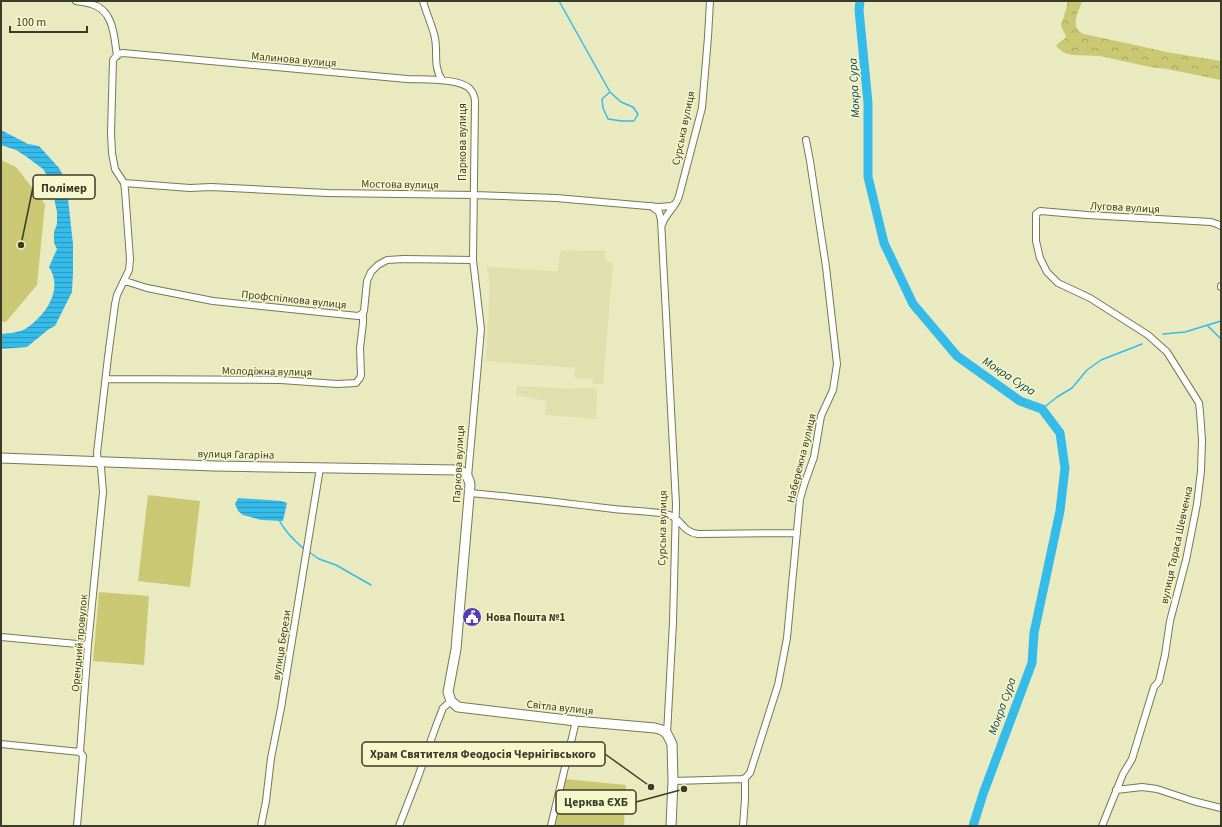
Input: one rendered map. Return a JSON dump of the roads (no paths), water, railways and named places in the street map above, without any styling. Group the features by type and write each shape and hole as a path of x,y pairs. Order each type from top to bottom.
{"street":[{"path":"76,1 92,4 101,8 108,15 112,24 115,58 110,133 115,169 124,183 130,259 129,270 117,294 115,304 97,453 98,462"},
{"path":"423,1 435,35 436,68 442,80"},
{"name":"Сурська вулиця","path":"661,230 664,220 678,200 702,108 710,1"},
{"name":"Малинова вулиця","path":"115,58 123,53 407,79 442,80 463,84 473,92"},
{"name":"Паркова вулиця","path":"451,701 448,692 456,649 470,485 468,477 481,329 473,260 475,102 473,92"},
{"name":"Набережна вулиця","path":"743,826 745,778 750,773 778,685 787,638 800,499 814,457 821,416 833,390 837,364 826,267 806,140"},
{"name":"Мостова вулиця","path":"124,183 190,188 211,187 327,193 474,195 556,198 665,207 675,204"},
{"name":"Сурська вулиця","path":"648,206 659,212 660,216 676,504 667,734 672,744 673,781 671,826"},
{"name":"Лугова вулиця","path":"1037,212 1211,222 1221,226"},
{"name":"вулиця Тараса Шевченка","path":"1037,212 1036,241 1040,258 1047,272 1058,283 1090,298 1148,335 1167,352 1198,403 1200,412 1202,440 1201,471 1197,504 1186,560 1170,621 1159,682 1154,687 1132,759 1123,774 1102,826"},
{"path":"363,313 367,281 371,272 378,265 387,260 473,260"},
{"name":"Профспілкова вулиця","path":"125,280 147,288 213,301 356,316 363,313"},
{"name":"Молодіжна вулиця","path":"106,379 281,380 337,384 356,383 361,375 360,348 364,323 363,313"},
{"name":"вулиця Гагаріна","path":"1,458 320,468 458,470 463,472 468,477"},
{"name":"Орендний провулок","path":"77,826 83,756 80,752 88,645 103,492 101,468 98,462"},
{"name":"вулиця Берези","path":"260,826 266,800 271,758 281,708 320,468"},
{"path":"469,493 666,514 675,517 688,531 698,534 797,533"},
{"path":"1,637 88,645"},
{"path":"399,826 443,708 451,701"},
{"name":"Світла вулиця","path":"451,701 458,707 576,721 655,728 662,730 667,734"},
{"path":"551,826 576,721"},
{"path":"1,744 80,752"},
{"path":"673,781 745,778"},
{"path":"1116,790 1142,787 1157,789 1193,801 1221,808"}],"water":[{"path":"1,130 28,144 39,146 59,168 66,181 73,244 73,272 72,292 55,326 27,347 1,349 1,334 25,329 39,317 50,302 54,285 53,276 49,267 57,249 54,243 54,232 57,224 57,212 50,180 43,169 16,150 1,145"},
{"path":"238,498 281,501 287,503 283,521 261,520 243,515 238,511 235,504"}],"waterway":[{"path":"559,1 610,92 621,102 633,107 638,114 634,121 608,119 603,108 602,99 610,92"},
{"name":"Мокра Сура","path":"860,1 859,10 868,103 868,177 884,243 913,304 957,356 1020,401 1042,409 1060,433 1065,468 1060,511 1034,633 1032,663 983,794 973,826"},
{"path":"1163,334 1185,332 1221,321"},
{"path":"1207,325 1221,339"},
{"path":"1042,409 1057,397 1072,388 1087,370 1101,360 1142,344"},
{"path":"279,520 287,532 304,549"},
{"path":"309,552 319,559 336,565 371,585"}],"place":[{"name":"Полімер","path":"21,245"},
{"name":"Нова Пошта №1","path":"472,617"},
{"name":"Храм Святителя Феодосія Чернігівського","path":"651,787"},
{"name":"Церква ЄХБ","path":"684,789"}]}
